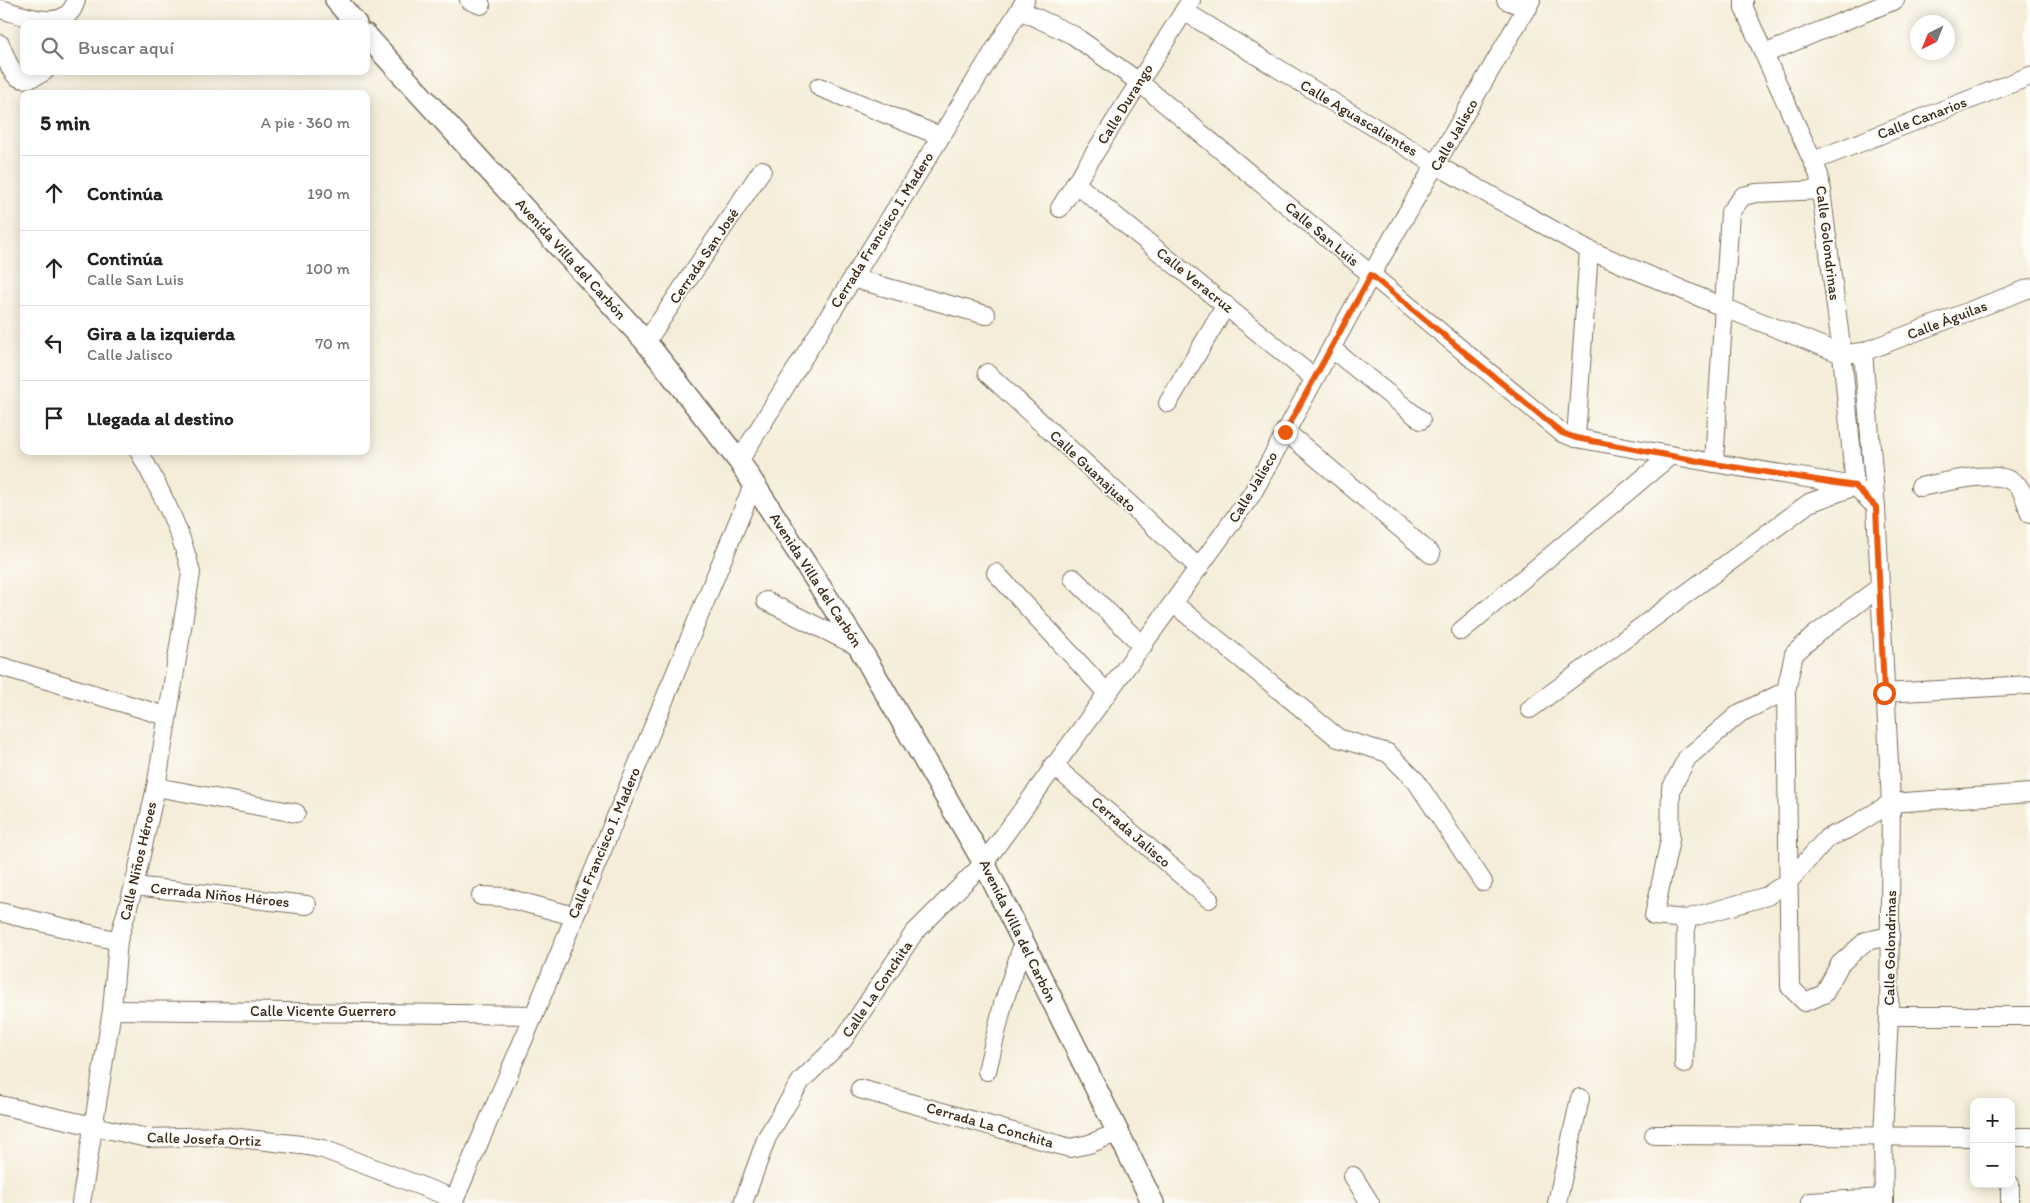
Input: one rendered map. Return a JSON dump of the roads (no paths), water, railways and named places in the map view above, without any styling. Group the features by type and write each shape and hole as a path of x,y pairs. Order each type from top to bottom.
{"main road":[{"path":"336,0 353,20"},
{"name":"Avenida Villa del Carbón","path":"370,39 646,342 739,461 859,647 984,863 1153,1203"}],"street":[{"path":"51,20 71,12 76,0"},
{"path":"1506,0 1530,4"},
{"name":"Calle Golondrinas","path":"1744,0 1744,8 1813,161 1822,190 1842,354 1855,486"},
{"path":"1764,54 1894,0"},
{"name":"Calle Jalisco","path":"984,863 1106,692 1143,646 1252,494 1371,275 1530,4"},
{"name":"Calle San Luis","path":"1023,5 1073,35 1139,82 1562,433 1576,438 1714,464 1855,486"},
{"name":"Cerrada Francisco I. Madero","path":"739,461 1023,5"},
{"name":"Calle Aguascalientes","path":"1188,6 1436,165 1588,250 1725,308 1842,354"},
{"name":"Calle Durango","path":"1060,208 1188,6"},
{"path":"0,9 44,20"},
{"path":"0,44 17,77 24,81 32,80 39,75"},
{"name":"Calle Canarios","path":"1813,161 2030,76"},
{"path":"818,88 940,136"},
{"name":"Cerrada San José","path":"646,342 762,170"},
{"name":"Calle Veracruz","path":"1075,183 1314,378"},
{"path":"1714,464 1730,212 1744,196 1756,193 1822,190"},
{"path":"1576,438 1588,250"},
{"path":"852,278 986,315"},
{"name":"Calle Águilas","path":"1842,354 1863,352 2030,288"},
{"path":"1168,403 1226,305"},
{"path":"1332,349 1421,420"},
{"name":"Calle Golondrinas","path":"1863,352 1876,507 1884,693 1892,803 1889,1016 1883,1136 1884,1200"},
{"name":"Calle Guanajuato","path":"987,373 1199,568"},
{"path":"1285,432 1431,554"},
{"name":"Calle Niños Héroes","path":"81,1203 95,1127 112,1010 118,941 134,886 156,787 166,716 191,573 186,548 176,522 141,455"},
{"path":"1461,631 1671,455"},
{"path":"1920,487 1989,476 2004,478 2016,483 2030,514"},
{"name":"Calle Francisco I. Madero","path":"454,1201 534,1015 754,484"},
{"path":"1530,709 1809,504 1855,486 1876,507"},
{"path":"996,572 1106,692"},
{"path":"1073,578 1143,646"},
{"path":"1880,587 1816,634 1794,654 1786,691 1790,987 1805,1002 1824,994 1840,964 1866,941 1890,936"},
{"path":"766,601 859,647"},
{"path":"1173,603 1338,738 1388,753 1416,781 1484,882"},
{"path":"0,666 166,716"},
{"path":"1884,693 2030,685"},
{"path":"1786,691 1740,712 1687,758 1671,789 1670,840 1654,916 1686,920 1767,896 1789,880 1827,838 1850,828 1892,803 2030,793"},
{"name":"Cerrada Jalisco","path":"1053,765 1209,899"},
{"path":"156,787 296,813"},
{"name":"Calle La Conchita","path":"743,1203 767,1137 801,1081 843,1040 914,933 984,863"},
{"name":"Cerrada Niños Héroes","path":"134,886 306,905"},
{"path":"481,896 503,897 574,916"},
{"path":"0,912 118,941"},
{"path":"1684,1064 1686,920"},
{"path":"987,1071 1003,1004 1023,944"},
{"name":"Calle Vicente Guerrero","path":"112,1010 534,1015"},
{"path":"1889,1016 2030,1016"},
{"name":"Cerrada La Conchita","path":"860,1089 1070,1148 1089,1144 1119,1132"},
{"path":"1557,1203 1580,1098"},
{"name":"Calle Josefa Ortiz","path":"0,1105 95,1127 159,1139 221,1136 301,1145 323,1150 454,1201"},
{"path":"1654,1134 1970,1137"},
{"path":"2015,1138 2030,1137"},
{"path":"1353,1176 1370,1203"},
{"path":"2010,1188 2010,1203"},
{"path":"1810,1202 1884,1200"}]}
